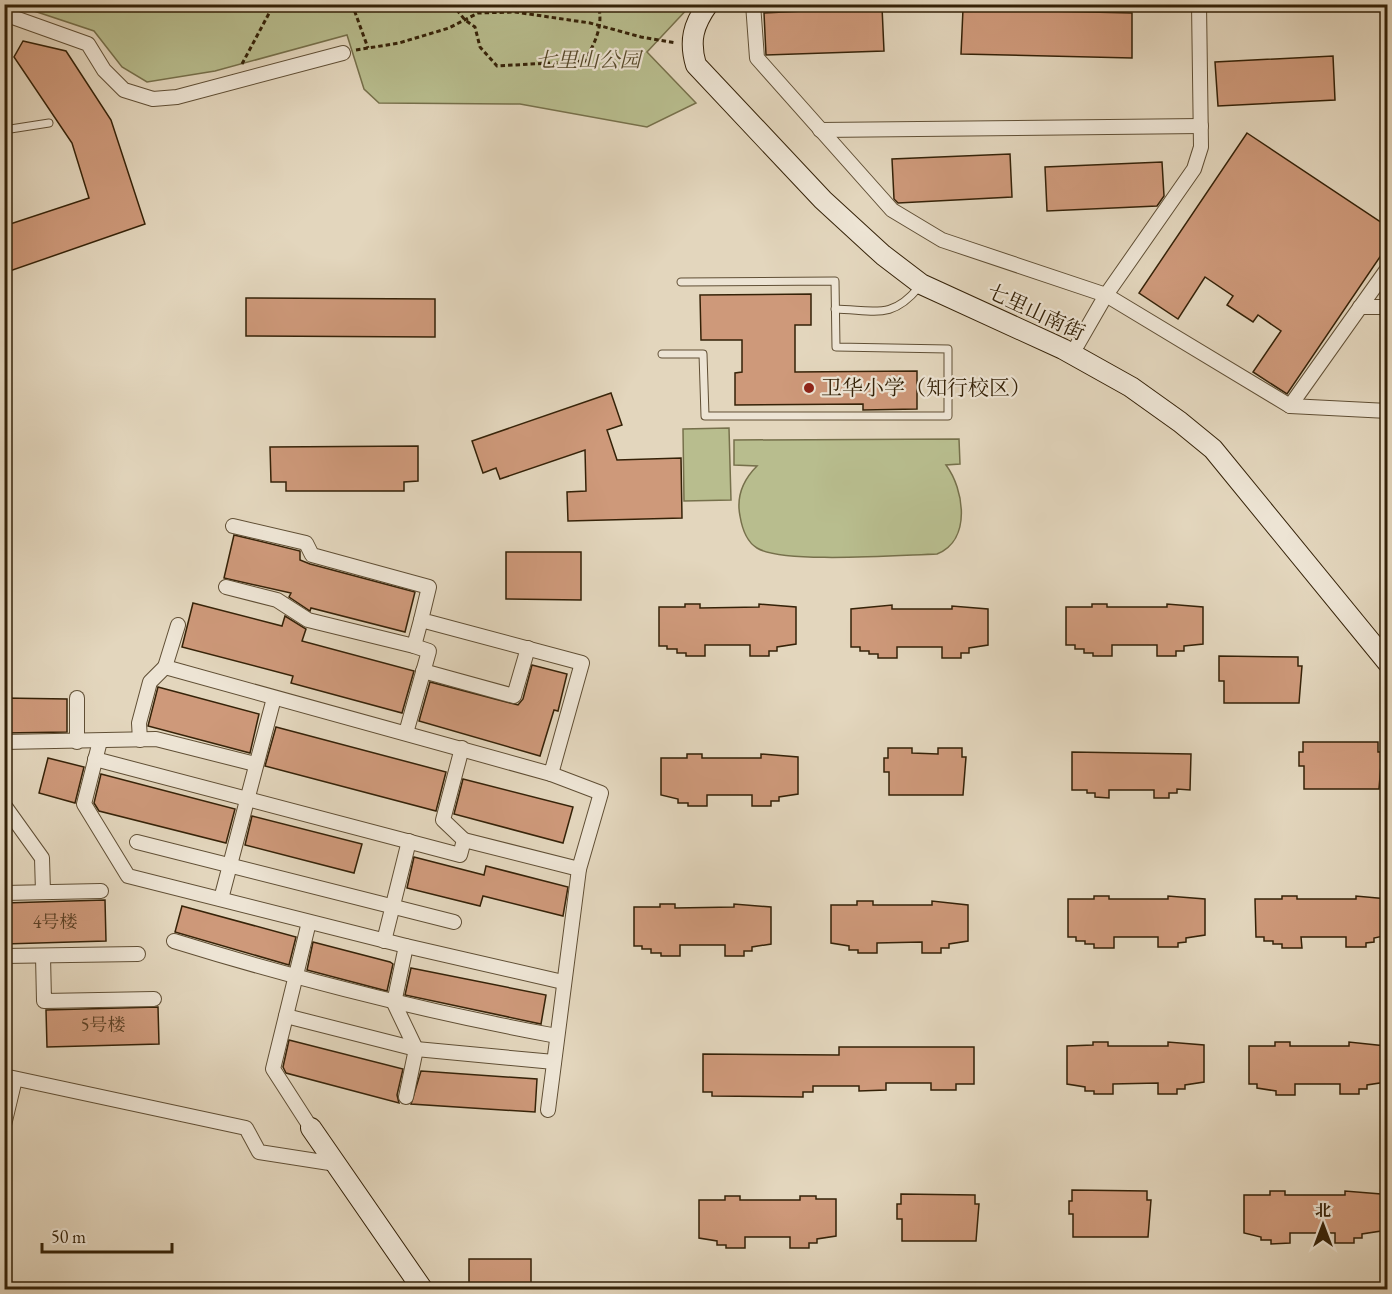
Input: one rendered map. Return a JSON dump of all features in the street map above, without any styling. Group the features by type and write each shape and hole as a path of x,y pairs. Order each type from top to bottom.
{"street":[{"path":"692,43 698,19 708,4"},
{"path":"753,4 757,58 892,210 942,240 1106,295 1290,406 1388,411"},
{"path":"1072,354 1106,295 1194,169 1201,147 1202,126 1199,4"},
{"path":"4,14 88,44 104,70 124,90 153,99 177,97 343,52"},
{"name":"七里山南街","path":"692,43 696,65 823,200 883,255 921,284 1072,354 1131,387 1213,449 1388,663"},
{"path":"820,130 1202,126"},
{"path":"1290,406 1388,268"},
{"path":"1360,307 1388,307"},
{"path":"233,526 306,543 312,555 429,586 414,646"},
{"path":"226,587 277,600 308,620 429,651 406,733"},
{"path":"421,620 582,663 551,774"},
{"path":"140,740 139,723 150,682 165,667 178,625"},
{"path":"423,671 514,696 528,648"},
{"path":"165,667 462,748 551,774 601,793 579,869 548,1110"},
{"path":"78,698 78,742"},
{"path":"221,899 274,698"},
{"path":"4,742 156,739 255,764"},
{"path":"100,741 84,804 128,876 384,941 563,982"},
{"path":"462,748 443,820 464,840 579,869"},
{"path":"95,759 459,855 464,840"},
{"path":"4,805 42,858 43,892"},
{"path":"384,941 409,841"},
{"path":"137,842 454,922"},
{"path":"4,893 101,891"},
{"path":"309,922 273,1069 423,1290"},
{"path":"174,941 295,978 394,1003 557,1036"},
{"path":"406,946 394,1003 416,1050 406,1097"},
{"path":"4,956 138,954"},
{"path":"43,956 44,1001 154,999"},
{"path":"286,1016 416,1050 554,1062"},
{"path":"4,1125 10,1078 246,1128 259,1152 336,1164"}],"lane":[{"path":"4,130 49,123"},
{"path":"662,354 703,354 705,416 948,416 948,349 836,347 835,281 681,282"},
{"path":"835,309 890,310 906,303 921,284"}],"path":[{"path":"232,82 274,4"},
{"path":"352,4 368,48"},
{"path":"452,4 465,20 475,27 480,47 497,66 585,61 596,41 600,25 598,4"},
{"path":"343,52 449,28 478,13 515,12 600,25 672,43 692,43"}],"green space":[{"name":"七里山公园","path":"16,5 691,5 647,52 696,103 647,127 520,104 379,103 364,89 347,35 215,71 147,82 122,67 94,31"},
{"path":"729,428 731,500 684,501 683,429"},
{"path":"959,439 960,464 946,465 957,487 960,500 960,526 956,538 937,554 815,557 770,553 757,548 750,542 742,525 739,509 740,495 744,483 757,466 734,465 734,440"}],"building":[{"path":"882,7 884,51 766,55 764,13"},
{"path":"963,9 1132,13 1132,58 961,54"},
{"path":"23,41 66,51 111,120 145,224 4,273 4,226 89,198 72,143 14,57"},
{"path":"1333,56 1335,100 1218,106 1215,62"},
{"path":"1247,133 1388,227 1388,245 1287,394 1253,372 1281,331 1258,315 1253,322 1227,305 1233,296 1205,277 1178,319 1139,293"},
{"path":"1010,154 1012,197 898,203 894,199 892,159"},
{"path":"1162,162 1164,196 1157,206 1047,211 1045,167"},
{"path":"811,294 811,325 795,325 795,372 917,371 917,409 863,410 863,404 735,405 735,373 742,372 742,340 701,340 700,295"},
{"path":"246,298 435,299 435,337 246,336"},
{"path":"611,393 622,425 607,430 617,460 681,458 682,518 568,521 567,492 586,491 585,450 500,479 496,468 483,473 472,441"},
{"path":"418,446 418,481 404,482 404,491 286,491 286,482 271,482 270,447"},
{"path":"234,535 300,551 300,560 310,564 415,592 405,632 311,608 310,611 289,597 291,593 224,578"},
{"path":"506,552 581,552 581,600 506,599"},
{"path":"193,603 282,626 285,616 306,629 302,641 414,671 402,713 291,683 293,676 182,647"},
{"path":"685,604 700,604 700,608 759,607 759,604 796,607 796,644 777,647 777,651 769,651 769,656 750,656 750,645 705,645 705,656 686,656 686,653 677,653 677,649 659,646 659,607 685,607"},
{"path":"1092,604 1107,604 1107,607 1167,607 1167,604 1203,607 1203,644 1184,646 1184,651 1176,651 1176,656 1157,656 1157,645 1112,645 1112,656 1093,656 1093,653 1084,653 1084,649 1075,649 1075,645 1066,645 1066,607 1092,607"},
{"path":"892,605 892,609 952,609 952,606 988,609 988,645 969,648 969,653 961,653 961,658 942,658 942,647 897,647 897,658 878,658 878,654 860,651 860,647 851,647 851,609"},
{"path":"1219,656 1298,657 1298,666 1302,666 1299,703 1224,703 1224,681 1219,681"},
{"path":"532,665 567,674 558,711 554,710 540,756 419,721 430,682 518,705 523,699"},
{"path":"158,687 259,714 250,753 148,726"},
{"path":"4,698 67,699 67,732 4,733"},
{"path":"276,727 446,772 436,811 265,766"},
{"path":"1303,742 1378,742 1378,752 1382,752 1379,789 1304,789 1304,766 1299,766 1299,752 1303,752"},
{"path":"888,748 912,748 912,753 938,754 938,748 962,748 962,757 966,757 963,795 889,795 889,772 884,772 884,758 888,758"},
{"path":"1072,752 1191,754 1190,790 1177,789 1177,793 1169,793 1169,798 1154,798 1154,790 1109,790 1109,798 1095,797 1095,793 1087,793 1087,790 1072,790"},
{"path":"687,754 702,754 702,758 761,758 761,754 798,757 798,794 779,797 779,801 771,801 771,806 752,806 752,795 707,795 707,806 688,806 688,803 678,803 678,799 661,795 661,758 687,758"},
{"path":"48,758 84,767 75,803 39,793"},
{"path":"101,774 235,809 226,843 99,811 94,803"},
{"path":"463,779 573,807 563,843 454,814"},
{"path":"252,816 362,844 354,873 245,845"},
{"path":"414,857 484,875 486,866 568,887 563,916 483,896 480,906 407,888"},
{"path":"1094,896 1109,896 1109,899 1168,899 1168,896 1205,899 1205,935 1186,938 1186,942 1178,943 1178,947 1158,947 1158,937 1114,937 1114,948 1094,948 1094,944 1085,944 1085,941 1076,941 1076,937 1068,937 1068,899 1094,899"},
{"path":"1282,896 1297,896 1297,899 1356,899 1356,896 1388,899 1388,935 1374,938 1374,942 1366,943 1366,947 1346,947 1346,937 1301,937 1302,948 1282,948 1282,944 1273,944 1273,941 1264,941 1264,937 1256,937 1255,899 1282,899"},
{"path":"105,900 106,941 4,944 4,903"},
{"path":"857,901 873,901 873,905 932,905 932,901 968,905 968,941 949,944 949,948 941,948 941,953 922,953 922,942 877,943 877,953 858,953 858,950 849,950 849,946 831,943 831,905 857,905"},
{"path":"660,904 675,904 675,908 734,907 734,904 771,907 771,944 752,947 752,951 744,951 744,956 725,956 725,945 680,945 680,956 661,956 661,953 651,953 651,949 634,946 634,907 660,907"},
{"path":"182,906 296,937 289,965 175,932"},
{"path":"313,942 390,962 393,964 387,991 307,970"},
{"path":"411,968 546,995 541,1024 405,995"},
{"path":"158,1007 159,1044 47,1047 46,1010"},
{"path":"289,1040 403,1069 397,1095 399,1103 286,1073 283,1067"},
{"path":"1093,1042 1108,1042 1108,1046 1168,1046 1168,1042 1204,1045 1204,1082 1185,1085 1185,1089 1177,1089 1177,1094 1158,1094 1158,1083 1113,1084 1113,1094 1094,1094 1094,1091 1085,1091 1085,1087 1067,1084 1067,1046 1093,1045"},
{"path":"1275,1042 1290,1042 1290,1046 1349,1046 1349,1042 1386,1046 1386,1082 1367,1085 1367,1089 1359,1089 1359,1094 1340,1094 1340,1084 1295,1084 1295,1095 1276,1095 1276,1091 1257,1088 1257,1084 1249,1084 1249,1046 1275,1046"},
{"path":"839,1047 974,1047 974,1084 956,1084 956,1090 931,1090 931,1083 886,1083 886,1090 859,1091 859,1086 813,1086 813,1092 803,1092 803,1097 712,1096 712,1092 703,1092 703,1054 839,1055"},
{"path":"421,1071 537,1079 535,1112 411,1104"},
{"path":"1072,1190 1147,1191 1147,1200 1151,1200 1148,1237 1073,1237 1073,1214 1069,1214"},
{"path":"1270,1191 1285,1191 1285,1195 1345,1195 1345,1191 1381,1194 1381,1231 1362,1234 1362,1238 1354,1238 1354,1243 1335,1243 1335,1233 1290,1233 1290,1243 1271,1244 1271,1240 1261,1240 1261,1237 1244,1233 1244,1195 1270,1195"},
{"path":"901,1194 975,1195 975,1204 979,1204 976,1241 902,1241 902,1219 897,1219 897,1204 901,1204"},
{"path":"725,1196 740,1196 740,1200 800,1200 800,1196 836,1199 836,1236 817,1239 817,1243 809,1243 809,1248 790,1248 790,1237 745,1237 745,1248 726,1248 726,1245 717,1245 717,1241 699,1238 699,1200 725,1200"},
{"path":"469,1259 531,1259 531,1290 469,1290"}],"place":[{"name":"卫华小学（知行校区）","path":"809,388"}]}
